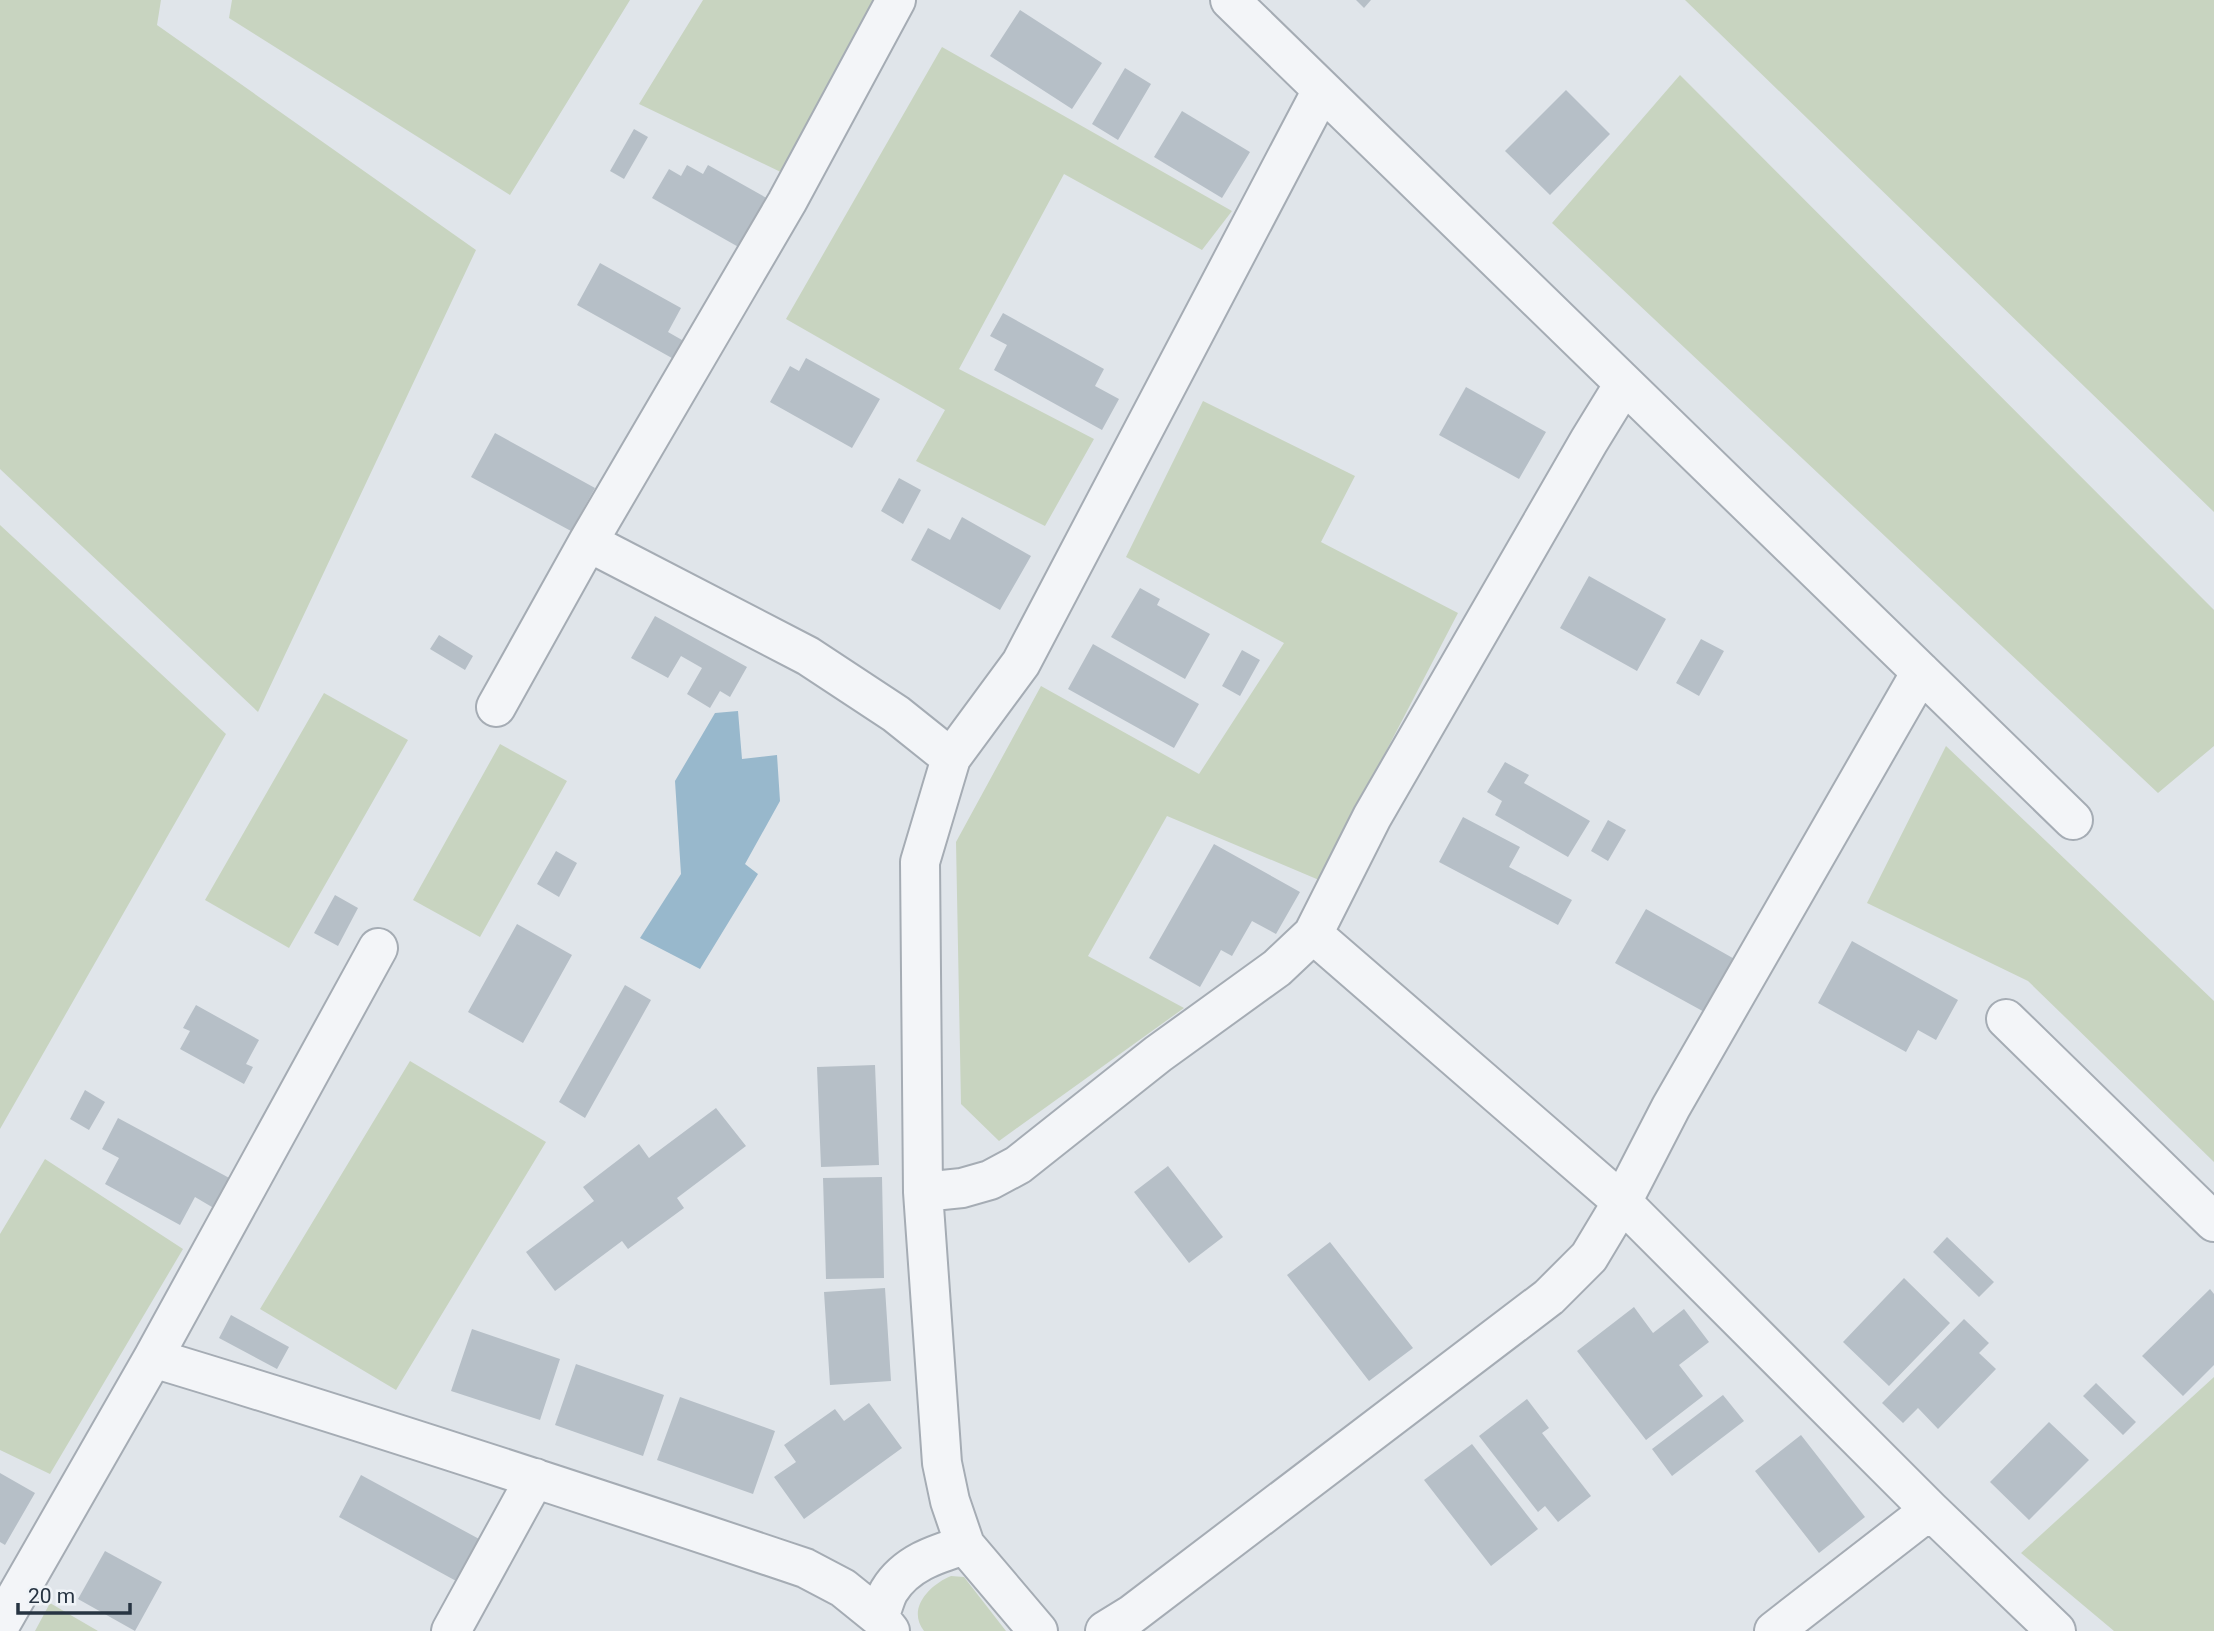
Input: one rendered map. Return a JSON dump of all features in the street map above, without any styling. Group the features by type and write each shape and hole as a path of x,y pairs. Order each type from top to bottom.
{"street":[{"path":"496,707 588,542 787,202 896,0"},
{"path":"1230,0 2073,820"},
{"path":"1038,1631 965,1545 950,1501 942,1464 923,1192 920,862 951,758 1021,663 1322,90"},
{"path":"923,1192 962,1188 990,1180 1018,1166 1158,1054 1277,968 1313,934 1372,817 1575,464 1624,384"},
{"path":"588,542 808,656 896,714 951,758"},
{"path":"1105,1631 1131,1615 1549,1297 1589,1257 1622,1202 1671,1107 1921,672"},
{"path":"1313,934 1622,1202 1930,1510 2056,1631"},
{"path":"0,1625 153,1358 378,948"},
{"path":"2006,1019 2214,1222"},
{"path":"153,1358 296,1401 805,1568 843,1588 885,1624"},
{"path":"451,1631 535,1478"},
{"path":"1774,1631 1930,1510"},
{"path":"885,1624 890,1590 904,1573 925,1558 965,1545"}],"green space":[{"path":"0,0 161,0 157,25 476,250 258,712 0,469"},
{"path":"232,0 630,0 510,195 229,18"},
{"path":"703,0 889,0 789,176 639,104"},
{"path":"1685,0 2214,0 2214,512"},
{"path":"942,47 1232,211 1202,250 1064,174 959,369 1094,439 1045,526 916,461 945,410 786,319"},
{"path":"1680,75 2214,610 2214,746 2158,793 1552,223"},
{"path":"1203,401 1355,476 1321,542 1458,613 1319,880 1167,816 1088,956 1184,1008 999,1141 961,1104 956,842 1041,686 1199,774 1284,643 1126,557"},
{"path":"0,525 226,734 0,1129"},
{"path":"324,693 408,740 289,948 205,900"},
{"path":"500,744 567,781 480,937 413,900"},
{"path":"1946,746 2214,1001 2214,1162 2028,981 1867,903"},
{"path":"410,1061 546,1142 396,1390 260,1309"},
{"path":"45,1159 183,1249 50,1474 0,1450 0,1234"},
{"path":"2214,1377 2214,1631 2114,1631 2021,1553"},
{"path":"951,1576 964,1577 1006,1631 924,1631 919,1622 919,1606 929,1591"},
{"path":"50,1603 98,1631 35,1631"}],"water":[{"path":"738,711 742,759 777,755 780,801 745,864 758,874 700,969 640,938 681,874 675,781 715,713"}],"building":[{"path":"1356,0 1371,0 1364,8"},
{"path":"1020,10 1102,63 1072,109 990,56"},
{"path":"1125,68 1151,84 1118,140 1092,124"},
{"path":"1566,90 1610,134 1550,195 1505,151"},
{"path":"1182,111 1250,152 1222,198 1154,157"},
{"path":"634,129 648,137 624,179 610,171"},
{"path":"687,165 703,174 708,165 770,200 742,249 652,198 669,169 681,176"},
{"path":"600,263 681,308 668,332 689,344 679,362 577,305"},
{"path":"1003,313 1104,369 1095,386 1119,399 1102,430 994,370 1007,345 990,336"},
{"path":"806,358 880,399 852,448 770,402 790,366 799,371"},
{"path":"1466,387 1546,432 1519,479 1439,435"},
{"path":"495,433 595,488 571,531 471,477"},
{"path":"899,478 921,490 903,524 881,511"},
{"path":"962,517 1031,556 1000,610 911,560 928,528 950,540"},
{"path":"1589,576 1666,619 1637,671 1560,628"},
{"path":"1140,588 1160,599 1157,605 1210,634 1185,679 1111,637"},
{"path":"655,616 747,667 730,697 720,691 710,708 687,694 702,668 681,656 668,678 631,658"},
{"path":"439,635 473,656 465,670 430,649"},
{"path":"1701,639 1724,651 1699,696 1676,683"},
{"path":"1093,644 1199,704 1174,748 1068,689"},
{"path":"1242,650 1260,660 1240,696 1222,686"},
{"path":"1505,762 1529,775 1524,783 1590,821 1568,857 1495,815 1502,801 1487,792"},
{"path":"1463,817 1520,847 1509,867 1572,900 1558,925 1439,862"},
{"path":"1608,820 1626,830 1608,861 1591,851"},
{"path":"1214,844 1300,892 1276,934 1252,921 1232,956 1221,950 1200,987 1149,958"},
{"path":"556,851 577,863 559,897 537,884"},
{"path":"335,895 358,908 338,946 314,933"},
{"path":"1646,909 1738,961 1708,1014 1615,963"},
{"path":"517,924 572,955 523,1043 468,1012"},
{"path":"1852,941 1958,1000 1936,1040 1918,1030 1906,1052 1818,1003"},
{"path":"625,985 651,1000 585,1118 559,1102"},
{"path":"196,1005 259,1040 246,1064 253,1067 244,1084 180,1049 190,1031 183,1028"},
{"path":"875,1065 879,1165 821,1167 817,1067"},
{"path":"85,1090 105,1102 89,1130 70,1119"},
{"path":"716,1108 746,1146 677,1198 684,1208 628,1249 622,1241 555,1291 526,1252 594,1201 583,1187 639,1144 649,1158"},
{"path":"118,1118 233,1180 217,1210 195,1197 180,1225 105,1184 119,1158 102,1149"},
{"path":"1168,1166 1223,1237 1189,1263 1134,1192"},
{"path":"882,1177 884,1278 826,1279 823,1178"},
{"path":"1947,1237 1994,1282 1979,1297 1933,1252"},
{"path":"1330,1242 1413,1348 1369,1381 1287,1275"},
{"path":"1904,1278 1950,1323 1889,1386 1843,1342"},
{"path":"885,1288 891,1381 830,1385 824,1292"},
{"path":"2210,1289 2214,1294 2214,1365 2183,1396 2142,1356"},
{"path":"1634,1307 1653,1333 1684,1309 1709,1342 1679,1365 1703,1396 1646,1440 1577,1351"},
{"path":"231,1315 289,1347 277,1369 219,1338"},
{"path":"1964,1319 1989,1343 1979,1353 1996,1369 1938,1429 1918,1408 1903,1423 1882,1403"},
{"path":"472,1329 560,1359 540,1420 451,1391"},
{"path":"576,1364 664,1395 643,1456 555,1425"},
{"path":"2096,1383 2136,1422 2123,1435 2083,1396"},
{"path":"1723,1395 1744,1421 1672,1476 1652,1449"},
{"path":"680,1397 775,1431 753,1494 657,1460"},
{"path":"1527,1399 1549,1428 1542,1433 1591,1496 1558,1522 1545,1506 1538,1512 1479,1436"},
{"path":"869,1403 902,1448 804,1519 774,1477 796,1462 784,1445 835,1409 844,1421"},
{"path":"2049,1422 2089,1460 2029,1520 1990,1482"},
{"path":"1801,1435 1865,1517 1819,1553 1755,1471"},
{"path":"1472,1444 1538,1529 1491,1566 1424,1480"},
{"path":"0,1473 35,1493 5,1545 0,1542"},
{"path":"361,1475 481,1540 458,1582 339,1517"},
{"path":"105,1551 162,1582 135,1631 78,1599"}]}
